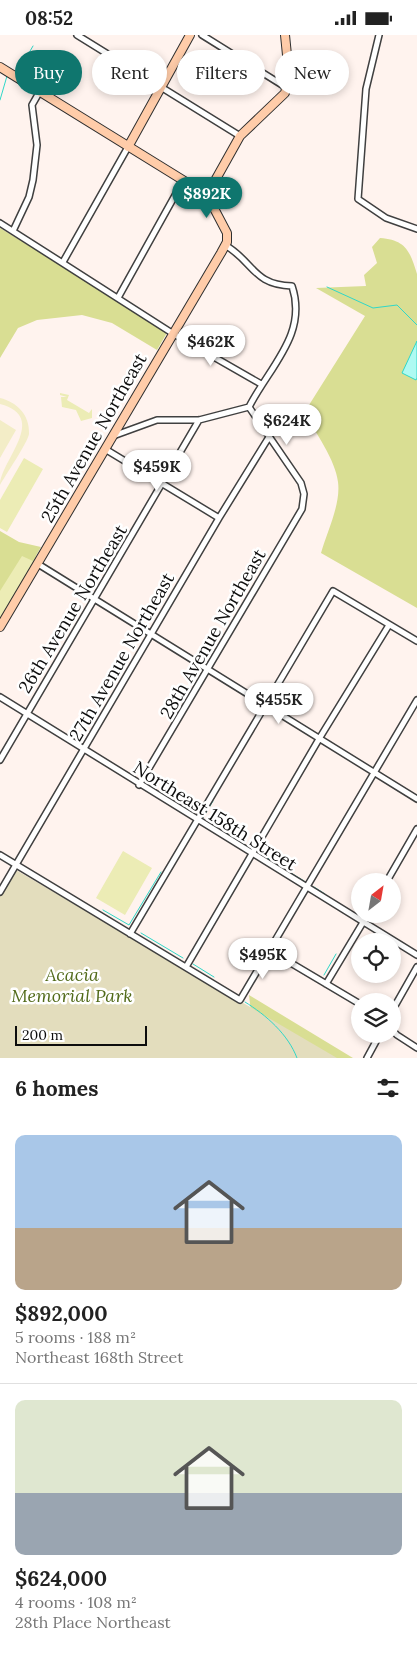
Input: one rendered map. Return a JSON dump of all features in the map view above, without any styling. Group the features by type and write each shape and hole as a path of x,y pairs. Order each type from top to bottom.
{"street":[{"path":"76,35 101,50"},
{"path":"167,76 190,35"},
{"path":"202,35 275,80"},
{"path":"285,35 286,50"},
{"path":"380,35 366,89 358,199 386,218 417,229"},
{"path":"0,67 15,76"},
{"path":"167,91 240,136"},
{"path":"13,231 29,197 33,180 37,145 32,105 38,95"},
{"path":"46,95 207,195 227,241 263,280 277,285 292,286 298,312 294,327 271,371 260,384 249,407 199,420 157,419 112,437"},
{"path":"63,261 157,95"},
{"path":"207,195 240,136 276,103 282,95"},
{"path":"119,297 183,181"},
{"path":"0,223 63,261 172,333 260,384"},
{"name":"25th Avenue Northeast","path":"0,627 227,241"},
{"path":"249,407 269,437"},
{"name":"26th Avenue Northeast","path":"0,760 96,600 199,420"},
{"name":"28th Avenue Northeast","path":"139,785 302,509 304,494 301,483 269,437"},
{"name":"27th Avenue Northeast","path":"0,892 219,518 269,437"},
{"path":"105,449 219,518"},
{"path":"38,564 417,799"},
{"path":"130,934 332,591 417,641"},
{"path":"186,967 389,625"},
{"name":"Northeast 158th Street","path":"0,697 351,916"},
{"path":"0,855 240,1000 417,700"},
{"path":"392,873 417,829"},
{"path":"326,984 362,923"},
{"name":"Northeast 158th Street","path":"362,923 417,955"},
{"path":"269,950 351,999"},
{"path":"401,995 417,967"},
{"path":"401,1038 417,1048"},
{"path":"367,1058 375,1043"}],"green space":[{"path":"0,228 168,331 157,350 112,323 82,315 37,320 18,328 0,358"},
{"path":"380,238 396,241 406,248 417,274 417,608 321,553 336,509 338,482 329,456 304,413 365,316 316,288 366,286 364,275 377,263 372,247"},
{"path":"60,393 69,395 67,400 89,413 92,409 92,418 81,421 76,410 62,407 61,397 67,397 60,395"},
{"path":"24,458 43,469 7,532 0,528 0,500"},
{"path":"0,531 19,542 41,547 33,561 22,556 0,591"},
{"path":"0,533 40,559 0,624"},
{"path":"123,851 152,868 125,915 96,898"},
{"name":"Acacia Memorial Park","path":"16,870 337,1058 0,1058 0,896"},
{"path":"249,995 353,1058 279,1058 253,1031"}],"shaded area":[{"path":"0,398 12,403 21,410 29,427 29,434 0,485 2,475 19,440 22,429 21,419 14,410 0,404"},
{"path":"0,420 16,430 0,458"}],"water":[{"path":"417,341 417,378 416,380 402,373"}],"waterway":[{"path":"31,50 33,46"},
{"path":"0,100 7,76"},
{"path":"327,287 373,308 397,305 417,325"},
{"path":"213,801 202,819 219,829"},
{"path":"226,833 234,838"},
{"path":"240,842 250,848"},
{"path":"257,852 269,859"},
{"path":"286,870 304,881"},
{"path":"103,910 129,925 161,872"},
{"path":"314,887 325,894"},
{"path":"141,933 183,958"},
{"path":"324,975 336,954"},
{"path":"193,964 214,977"},
{"path":"245,1002 276,1026 288,1041 297,1058"}]}
